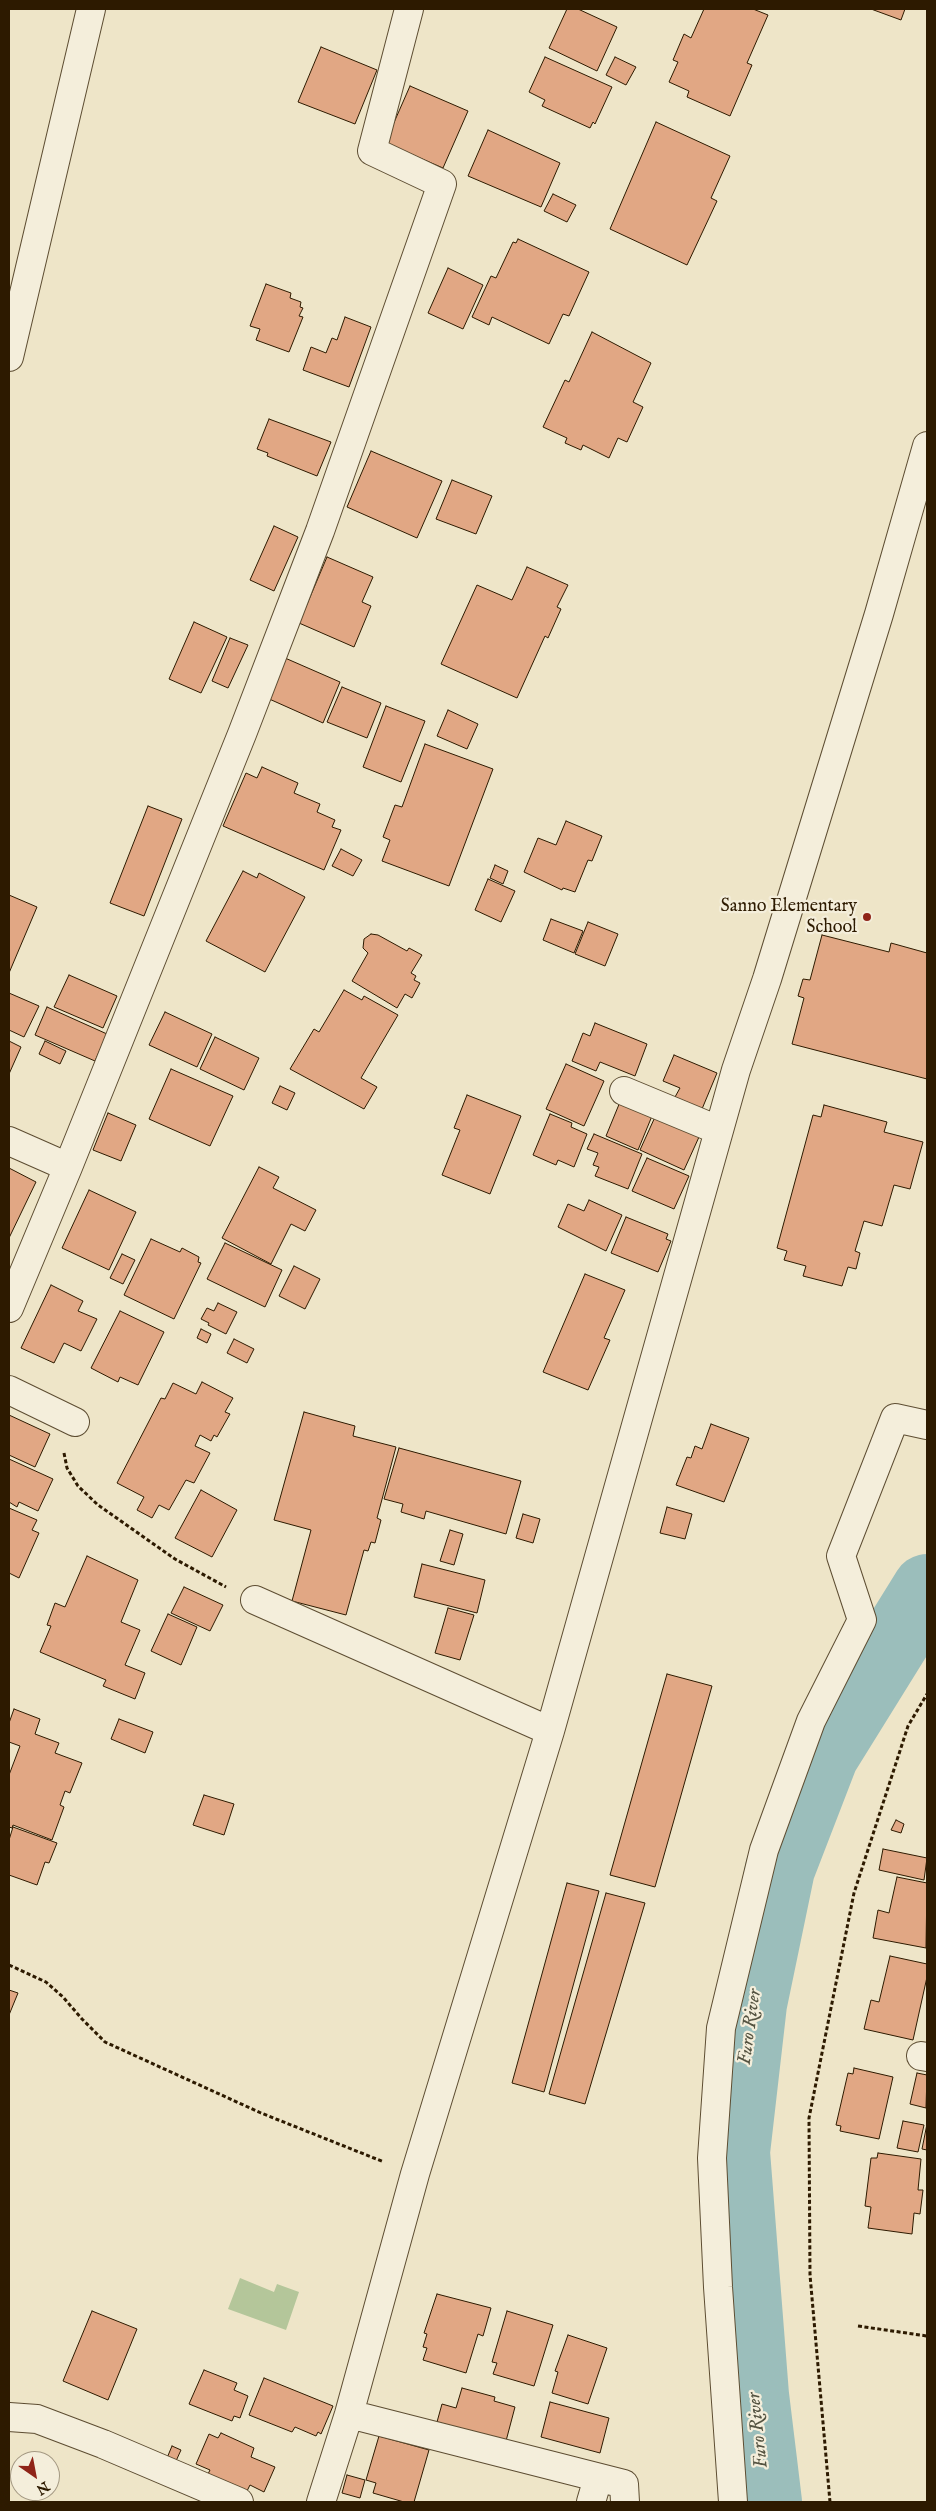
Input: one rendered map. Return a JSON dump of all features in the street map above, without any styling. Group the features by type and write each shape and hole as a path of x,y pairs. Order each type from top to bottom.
{"street":[{"path":"9,357 91,9"},
{"path":"9,1308 239,743 320,531 442,184 372,151 409,9"},
{"path":"321,2502 349,2414 415,2174 550,1731 718,1130 767,979 879,614 927,446"},
{"path":"624,1091 718,1130"},
{"path":"9,1141 68,1167"},
{"path":"9,1390 75,1422"},
{"path":"733,2502 718,2287 712,2158 721,2028 764,1850 811,1721 862,1620 842,1556 895,1418 927,1425"},
{"path":"255,1600 550,1731"},
{"path":"349,2414 594,2490 624,2484 625,2502"},
{"path":"9,2417 37,2419 104,2444 239,2502"}],"path":[{"path":"75,1422 64,1455 67,1468 78,1486 98,1505 175,1559 214,1582 255,1600"},
{"path":"830,2502 810,2274 809,2118 854,1893 908,1726 927,1694"},
{"path":"9,1965 46,1982 63,1997 105,2042 261,2113 415,2174"},
{"path":"858,2326 927,2336"}],"green space":[{"path":"240,2278 274,2292 277,2284 299,2292 286,2330 228,2309"}],"building":[{"path":"567,9 578,9 617,27 597,71 549,48"},
{"path":"704,9 753,9 768,15 747,63 752,65 730,116 687,97 689,91 669,82 678,62 673,60 684,34 691,38"},
{"path":"871,9 905,9 901,20"},
{"path":"321,47 377,70 355,124 298,102"},
{"path":"545,57 612,87 595,124 593,122 590,128 542,106 545,100 529,92"},
{"path":"615,57 636,67 626,85 606,75"},
{"path":"410,86 468,111 443,168 385,143"},
{"path":"656,122 730,156 711,198 717,201 687,265 610,229"},
{"path":"488,130 560,163 541,207 468,176"},
{"path":"553,194 576,205 567,222 544,211"},
{"path":"518,239 589,272 569,316 563,314 549,344 492,317 489,325 472,317 491,276 496,278 513,242 516,243"},
{"path":"448,268 483,285 463,329 428,313"},
{"path":"266,284 291,293 290,298 301,302 300,307 303,308 299,316 303,317 289,352 256,340 260,329 250,326"},
{"path":"345,317 371,327 349,387 303,370 311,347 326,353 332,338 337,340"},
{"path":"592,332 651,363 633,402 643,407 627,442 618,438 609,458 583,445 581,450 565,443 567,438 543,427 565,380 569,382"},
{"path":"269,419 331,442 317,476 267,456 268,453 257,449"},
{"path":"371,451 442,481 417,538 347,507"},
{"path":"452,480 492,496 476,534 436,519"},
{"path":"274,526 298,537 274,591 250,580"},
{"path":"327,557 373,577 362,602 371,606 354,647 299,623"},
{"path":"527,567 568,585 557,607 561,609 548,638 545,636 517,698 441,664 477,585 512,600"},
{"path":"194,622 227,637 201,693 169,679"},
{"path":"230,638 248,645 228,688 212,681"},
{"path":"285,658 340,682 323,723 267,698"},
{"path":"342,687 381,703 367,738 327,722"},
{"path":"386,706 425,721 401,782 363,767"},
{"path":"448,710 478,724 467,749 437,736"},
{"path":"425,744 493,769 449,886 382,861 390,840 383,837 395,805 402,807"},
{"path":"262,767 298,783 294,793 320,804 317,812 335,820 332,827 341,830 324,870 223,826 246,773 257,778"},
{"path":"148,806 182,819 144,916 110,903"},
{"path":"566,821 602,836 592,861 588,860 575,892 563,888 562,890 524,872 538,838 556,845"},
{"path":"341,849 362,860 353,876 332,866"},
{"path":"495,865 508,871 503,884 490,878"},
{"path":"243,871 257,878 259,873 305,897 265,972 206,941"},
{"path":"488,879 515,891 501,922 475,910"},
{"path":"9,895 37,907 9,973"},
{"path":"551,919 583,931 574,953 543,940"},
{"path":"588,922 618,934 605,966 575,954"},
{"path":"371,934 378,935 407,951 409,948 422,955 411,973 416,976 414,980 420,983 412,998 405,994 397,1008 352,981 368,953 363,948 364,939"},
{"path":"822,935 889,952 891,943 927,953 927,1079 792,1044 804,998 798,996 803,979 810,980"},
{"path":"69,975 117,996 103,1028 54,1007"},
{"path":"344,990 362,1000 364,996 398,1015 361,1078 377,1087 364,1109 290,1069 314,1029 319,1032"},
{"path":"9,993 39,1006 24,1037 9,1030"},
{"path":"47,1007 107,1034 95,1061 35,1035"},
{"path":"165,1012 212,1034 197,1067 149,1045"},
{"path":"595,1023 647,1044 635,1076 600,1062 596,1071 572,1061 583,1033 590,1036"},
{"path":"215,1037 259,1058 244,1090 200,1069"},
{"path":"9,1041 21,1047 9,1074"},
{"path":"45,1041 66,1051 60,1064 39,1054"},
{"path":"674,1055 717,1073 702,1109 675,1097 680,1088 663,1081"},
{"path":"566,1064 604,1081 584,1126 546,1109"},
{"path":"171,1069 233,1096 210,1146 149,1119"},
{"path":"280,1086 295,1093 287,1110 272,1103"},
{"path":"467,1095 521,1116 490,1194 442,1175 460,1130 454,1128"},
{"path":"620,1102 652,1116 638,1150 606,1136"},
{"path":"824,1105 887,1122 884,1132 923,1142 910,1189 894,1185 882,1226 864,1221 855,1251 860,1253 856,1269 848,1267 842,1286 803,1276 806,1266 784,1260 787,1251 777,1248 813,1115 821,1117"},
{"path":"108,1113 136,1125 121,1161 93,1150"},
{"path":"550,1114 572,1123 571,1127 587,1134 574,1167 558,1160 556,1165 533,1155"},
{"path":"655,1117 699,1137 684,1170 640,1150"},
{"path":"594,1134 642,1154 628,1189 595,1176 599,1167 593,1165 598,1153 587,1149"},
{"path":"647,1158 689,1176 674,1209 632,1191"},
{"path":"259,1167 279,1177 273,1188 316,1210 305,1231 291,1224 271,1264 222,1238"},
{"path":"9,1168 36,1182 9,1238"},
{"path":"89,1190 136,1212 109,1270 62,1248"},
{"path":"589,1200 622,1215 606,1251 558,1227 568,1204 584,1211"},
{"path":"626,1217 668,1234 666,1239 671,1241 658,1272 611,1253"},
{"path":"151,1239 180,1252 182,1248 199,1257 198,1262 201,1263 174,1319 124,1295"},
{"path":"225,1243 282,1270 265,1307 207,1279"},
{"path":"122,1254 135,1260 123,1284 110,1278"},
{"path":"294,1266 320,1279 305,1309 279,1296"},
{"path":"585,1274 625,1290 604,1338 610,1340 588,1390 543,1372"},
{"path":"51,1285 83,1301 78,1311 97,1319 81,1351 64,1343 54,1363 21,1348"},
{"path":"218,1303 237,1312 226,1334 208,1325 209,1323 201,1319 207,1308 214,1311"},
{"path":"120,1311 164,1332 138,1385 120,1377 118,1382 91,1368"},
{"path":"201,1329 211,1334 207,1343 197,1338"},
{"path":"234,1339 254,1349 247,1363 227,1353"},
{"path":"202,1382 233,1398 225,1412 230,1414 217,1437 214,1435 211,1441 200,1435 195,1446 210,1453 194,1483 186,1480 169,1510 159,1505 152,1518 137,1510 144,1497 117,1483 161,1398 165,1399 173,1383 196,1394"},
{"path":"304,1412 355,1426 353,1436 396,1447 377,1518 381,1520 375,1543 371,1542 368,1551 364,1550 346,1615 292,1601 311,1530 274,1520"},
{"path":"9,1415 50,1434 35,1467 9,1455"},
{"path":"711,1424 749,1438 724,1502 676,1485 687,1457 691,1458 695,1446 702,1449"},
{"path":"399,1448 521,1481 506,1534 426,1511 424,1519 401,1512 403,1504 384,1499"},
{"path":"9,1459 53,1479 38,1511 19,1502 17,1507 9,1502"},
{"path":"201,1490 237,1510 212,1557 175,1538"},
{"path":"667,1507 692,1514 685,1539 660,1533"},
{"path":"9,1508 37,1520 32,1530 39,1533 19,1578 9,1573"},
{"path":"523,1514 540,1519 533,1543 516,1538"},
{"path":"450,1530 463,1534 454,1565 440,1561"},
{"path":"87,1556 138,1580 121,1622 140,1630 125,1665 145,1673 135,1699 103,1686 106,1680 40,1652 51,1626 47,1625 55,1603 65,1607"},
{"path":"422,1564 485,1580 477,1613 414,1597"},
{"path":"184,1587 223,1605 210,1631 171,1613"},
{"path":"448,1608 474,1615 460,1660 435,1653"},
{"path":"168,1614 197,1627 181,1665 151,1651"},
{"path":"667,1674 712,1686 655,1887 610,1875"},
{"path":"14,1709 40,1719 35,1734 59,1743 55,1753 82,1763 70,1793 65,1791 60,1805 64,1807 52,1840 13,1825 12,1828 9,1827 9,1775 20,1746 9,1742 9,1723"},
{"path":"119,1719 153,1732 145,1753 111,1739"},
{"path":"204,1795 234,1804 224,1835 193,1825"},
{"path":"896,1820 904,1824 901,1833 891,1830"},
{"path":"13,1827 57,1843 49,1863 45,1862 37,1885 9,1875 9,1840"},
{"path":"883,1849 927,1858 924,1880 879,1870"},
{"path":"897,1877 927,1883 926,1948 873,1938 878,1910 889,1913"},
{"path":"567,1883 599,1891 544,2092 512,2083"},
{"path":"606,1893 645,1903 585,2104 549,2094"},
{"path":"890,1956 927,1964 927,1977 913,2040 864,2029 871,2000 879,2002"},
{"path":"9,1990 18,1993 9,2015"},
{"path":"854,2068 893,2077 879,2139 840,2131 841,2126 836,2125 848,2073 853,2074"},
{"path":"917,2073 927,2075 926,2108 910,2104"},
{"path":"903,2121 924,2125 918,2152 897,2148"},
{"path":"927,2124 927,2150 922,2149"},
{"path":"878,2153 921,2159 918,2190 923,2190 920,2214 914,2213 912,2234 868,2228 871,2207 865,2206 871,2158 877,2158"},
{"path":"437,2294 491,2308 483,2336 478,2334 466,2373 423,2360 427,2348 423,2347 427,2334 424,2333"},
{"path":"92,2311 137,2329 108,2400 63,2381"},
{"path":"507,2311 553,2325 534,2386 493,2374 497,2363 492,2362"},
{"path":"568,2335 607,2348 588,2404 552,2393 558,2372 555,2371"},
{"path":"204,2370 237,2383 234,2390 248,2396 240,2418 234,2416 232,2421 189,2404"},
{"path":"264,2378 333,2406 321,2434 318,2432 316,2436 295,2427 292,2432 249,2415"},
{"path":"462,2388 495,2397 494,2401 515,2407 506,2441 437,2422 442,2404 456,2408"},
{"path":"550,2402 609,2418 600,2453 541,2437"},
{"path":"221,2433 254,2448 251,2457 275,2467 264,2492 250,2485 247,2491 208,2474 210,2470 196,2464 209,2434 218,2438"},
{"path":"379,2436 429,2450 414,2502 404,2502 373,2493 376,2483 366,2480"},
{"path":"172,2446 181,2450 176,2461 167,2458"},
{"path":"347,2475 365,2480 360,2498 342,2493"}],"waterway":[{"name":"Furo River","path":"767,2502 754,2395 735,2152 752,2004 780,1869 824,1755 927,1589"}],"place":[{"name":"Sanno Elementary School","path":"867,917"}]}
